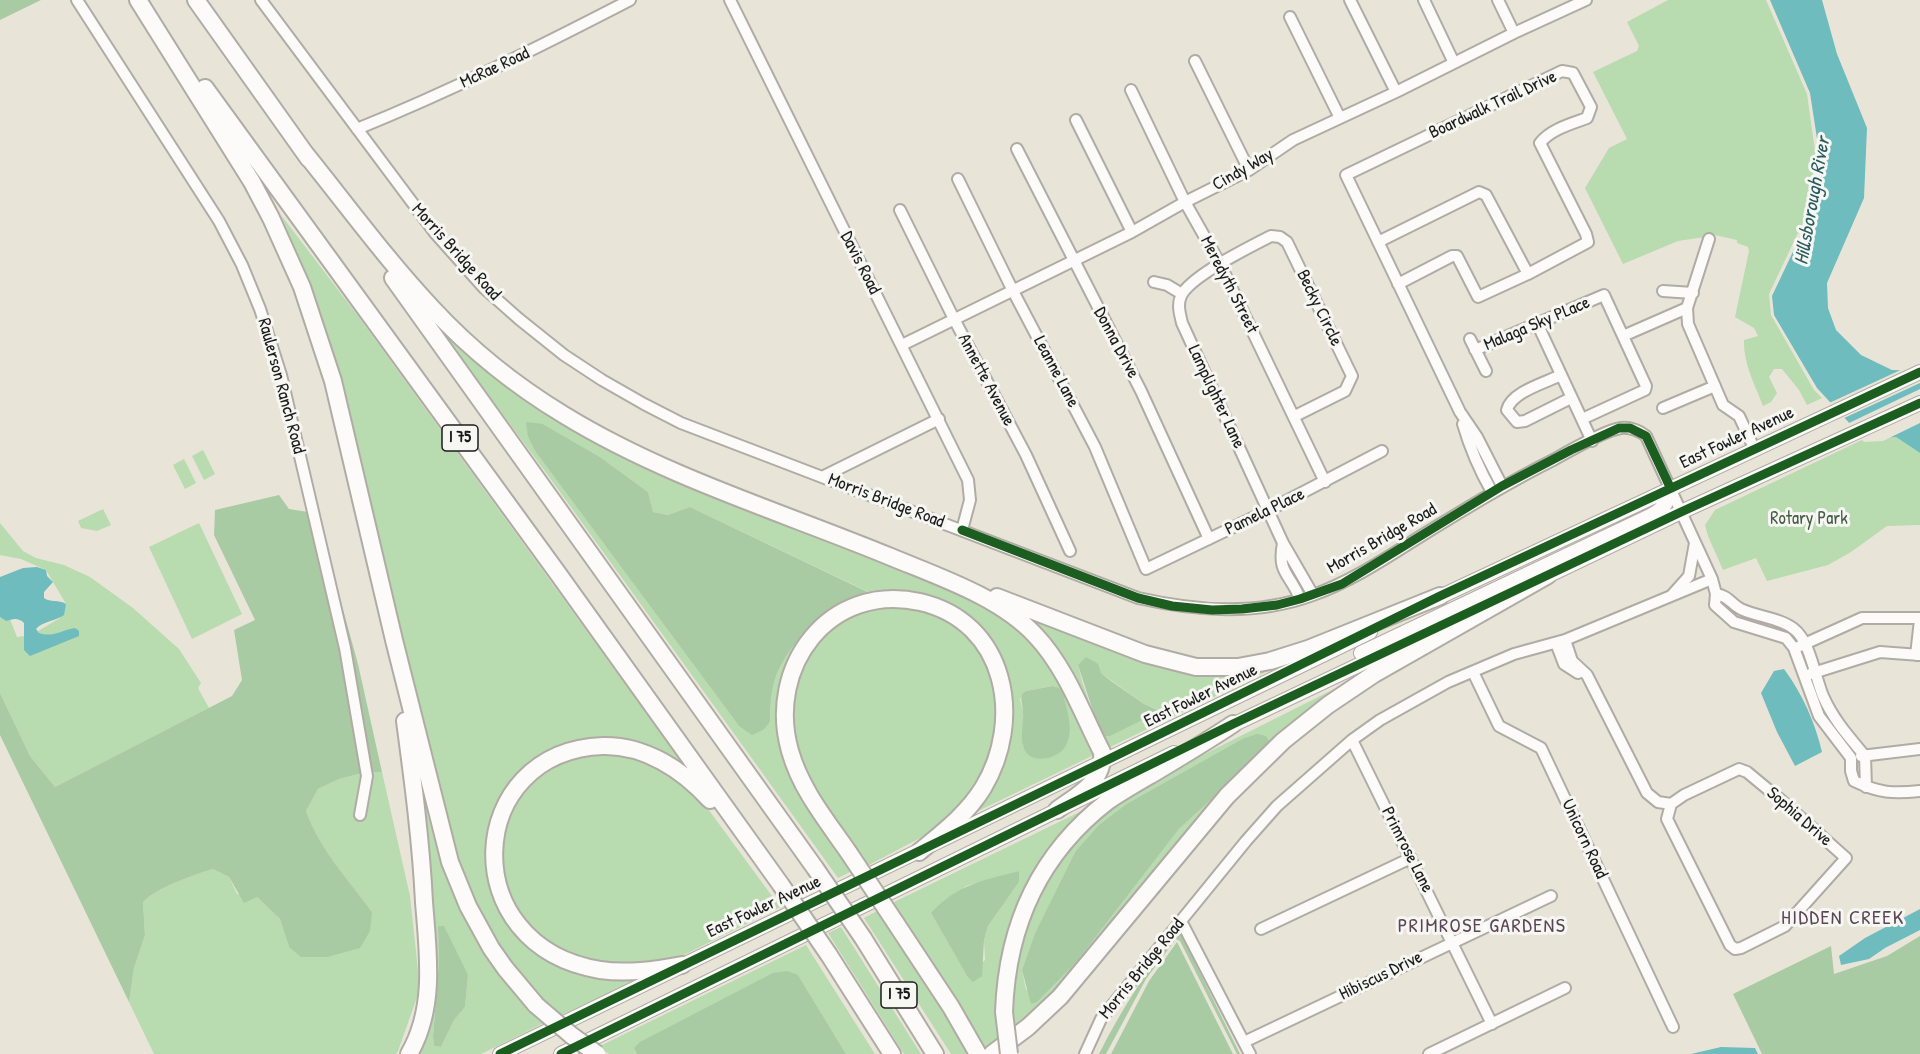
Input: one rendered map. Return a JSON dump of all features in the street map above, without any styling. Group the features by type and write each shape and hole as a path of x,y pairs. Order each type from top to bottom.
{"highway":[{"path":"140,0 252,182 302,287 336,391 394,640 444,842 458,885 478,926 505,968 536,1005 597,1054"},
{"name":"I 75","path":"140,0 559,575 779,882 892,1054"},
{"name":"I 75","path":"196,0 815,868 863,938 935,1053"},
{"path":"304,152 432,308 490,362 542,401 606,440 654,462 940,578 1003,599 1145,654 1196,667 1238,667 1270,661 1308,649 1440,596"},
{"path":"992,1054 1028,1027 1060,997 1227,796 1283,741 1328,705 1374,674 1548,575"},
{"path":"940,578 1005,610 1036,636 1053,659 1102,752 1094,783 1057,810"},
{"path":"919,852 965,811 987,780 996,762 1003,739 1005,698 999,673 992,657 967,627 954,616 933,606 910,600 893,599 855,607 821,628 799,656 791,673 786,693 786,729 795,765 806,789 895,922 978,1054"},
{"path":"394,640 420,827 428,954 425,1008 419,1032 409,1054"},
{"path":"1009,1054 1004,1012 1006,978 1013,939 1033,889 1059,850 1084,822 1110,800 1233,724"},
{"path":"682,965 635,971 600,970 550,953 523,932 513,920 502,898 495,872 494,855 495,838 501,817 512,795 524,781 555,758 575,750 591,747 621,748 658,759 679,771 698,787 779,882"}],"main road":[{"name":"East Fowler Avenue","path":"500,1054 919,852 1440,596 1920,372"},
{"path":"561,1054 1233,724 1681,512 1920,403"},
{"path":"1300,693 1316,676 1662,509 1668,500 1670,487"}],"street":[{"name":"Raulerson Ranch Road","path":"77,0 219,220 242,265 260,309 281,375 345,648 366,776 360,815"},
{"name":"Morris Bridge Road","path":"261,0 435,233 484,288 564,355 602,380 681,423 1138,598 1172,606 1212,610 1277,605 1313,595 1342,584 1502,486 1619,428 1630,428 1646,436 1712,579 1561,642 1514,654 1473,672 1411,702 1380,720 1352,741 1277,807 1246,841 1101,1019 1085,1054"},
{"name":"McRae Road","path":"357,129 416,105 526,54 630,0"},
{"name":"Davis Road","path":"730,0 968,480 970,500 962,530"},
{"path":"1350,0 1396,92"},
{"path":"1424,0 1454,63"},
{"path":"1498,0 1514,33"},
{"name":"Cindy Way","path":"902,345 1132,232 1185,202 1250,170 1293,140 1396,92 1573,3 1586,0"},
{"path":"1290,17 1340,118"},
{"path":"1195,61 1250,170"},
{"name":"Boardwalk Trail Drive","path":"1398,284 1452,256 1457,256 1478,297 1588,242 1540,143 1557,130 1587,118 1591,108 1573,73 1562,71 1346,175 1398,284 1460,412 1478,467 1492,492"},
{"name":"Meredyth Street","path":"1131,90 1185,202 1220,264 1325,482"},
{"path":"1076,120 1132,232"},
{"name":"Donna Drive","path":"1017,149 1072,261 1141,391 1209,539"},
{"name":"Leanne Lane","path":"958,179 1013,291 1095,447 1146,569"},
{"path":"1378,242 1479,192 1486,195 1528,274"},
{"name":"Annette Avenue","path":"900,210 954,319 1026,455 1070,551"},
{"name":"Becky Circle","path":"1220,264 1270,236 1280,237 1287,242 1352,376 1346,391 1295,416"},
{"path":"1709,239 1687,308 1688,324 1723,405 1739,416 1754,448"},
{"path":"1154,282 1167,285 1182,294 1188,286 1220,264"},
{"path":"1663,291 1693,293"},
{"name":"Lamplighter Lane","path":"1182,294 1179,305 1182,323 1283,543 1313,595"},
{"name":"Malaga Sky PLace","path":"1486,371 1473,345 1536,323 1604,295 1646,387 1645,390 1582,419"},
{"path":"1623,336 1687,308"},
{"path":"1536,323 1592,441"},
{"path":"1561,375 1515,396 1508,402 1507,410 1517,422 1525,421 1571,398"},
{"path":"1663,408 1715,386"},
{"name":"Boardwalk Trail Drive","path":"1460,412 1477,437 1502,486"},
{"path":"822,477 939,419"},
{"name":"Pamela Place","path":"1146,569 1269,510 1382,451"},
{"name":"Lamplighter Lane","path":"1283,543 1280,563 1295,586 1300,599"},
{"path":"1670,598 1689,576 1695,543"},
{"path":"1712,579 1716,594 1715,605 1734,622 1786,638 1794,648 1819,716 1865,756 1866,787"},
{"path":"1716,594 1725,595 1740,610 1786,623 1797,631 1806,645 1837,731 1851,758 1854,781 1866,787 1894,794 1920,791"},
{"path":"1794,648 1806,645 1862,618 1920,619 1918,655 1880,652 1803,677"},
{"path":"1561,642 1572,661 1587,675 1647,793 1658,802 1671,804"},
{"name":"Unicorn Road","path":"1473,672 1499,726 1540,747 1673,1027"},
{"name":"Primrose Lane","path":"1352,741 1492,1024"},
{"path":"1851,758 1920,749"},
{"name":"Sophia Drive","path":"1739,769 1782,801 1846,858 1785,926 1735,949 1730,945 1667,819 1671,804 1684,795 1739,769"},
{"path":"1261,928 1411,858"},
{"name":"Hibiscus Drive","path":"1244,1042 1551,896"},
{"path":"1181,921 1250,1054"},
{"path":"1429,1054 1565,988"}],"green space":[{"path":"0,0 41,0 0,20"},
{"path":"1668,0 1766,0 1807,94 1816,158 1805,218 1769,294 1771,315 1814,390 1822,398 1807,405 1799,390 1782,369 1774,369 1769,377 1777,393 1771,402 1763,406 1750,374 1745,357 1744,340 1758,336 1754,328 1735,317 1748,247 1737,243 1737,240 1706,233 1705,237 1678,241 1623,264 1585,188 1609,148 1627,139 1593,72 1637,51 1639,46 1627,22"},
{"path":"281,215 358,316 686,768 633,747 541,762 490,846 530,942 636,974 634,981 559,1016 533,994 479,918 458,865 328,336 314,294"},
{"path":"432,319 526,397 998,610 1040,645 1096,754 972,814 1009,699 965,620 878,598 801,647 784,741 854,870 838,878 547,474","holes":["543,424 600,457 648,492 653,512 668,515 690,507 873,594 841,603 822,616 787,655 773,687 770,723 739,726 535,451 528,437","1053,686 1062,693 1067,712 1031,756 1023,746 1023,711 1020,699 1026,691"]},
{"path":"526,422 543,424 600,457 648,492 653,512 668,515 690,507 874,595 846,602 832,609 803,634 787,655 776,676 770,722 763,730 752,735 739,726 535,451 528,437"},
{"name":"Rotary Park","path":"1896,437 1920,453 1920,525 1887,526 1851,552 1828,565 1767,581 1756,558 1723,570 1705,525 1715,510 1864,439"},
{"path":"203,450 215,474 204,480 192,456"},
{"path":"184,459 196,483 185,489 173,465"},
{"path":"279,495 289,509 308,512 341,648 362,773 339,779 318,789 306,811 319,839 372,912 370,931 360,948 327,957 301,957 289,947 280,919 257,897 244,903 229,877 213,869 185,878 143,902 145,935 134,968 129,1002 0,735 0,693 30,756 55,787 232,696 242,680 234,630 255,620 214,535 215,510"},
{"path":"103,509 111,525 97,531 81,528 78,521"},
{"path":"0,523 23,551 36,558 64,565 90,577 133,608 179,649 201,683 198,688 209,708 55,787 30,756 0,693 0,617 6,621 10,619 17,637 24,636 24,650 63,631 47,635 39,634 38,631 60,618 66,604 46,570 21,559 0,555"},
{"path":"199,523 242,614 192,639 149,547"},
{"path":"325,544 358,664 382,772 370,772"},
{"path":"875,606 932,610 973,638 1002,699 984,780 943,826 865,867 808,781 791,734 797,669 825,630"},
{"path":"1016,608 1163,664 1276,667 1108,748","holes":["1078,665 1101,673 1144,704 1159,710 1101,736"]},
{"path":"1086,657 1098,664 1101,673 1111,681 1144,704 1160,711 1110,736 1101,736 1078,665"},
{"path":"1346,683 1348,686 1328,698 1069,979 1012,1034 1010,1007 1020,940 1047,874 1094,818 1141,786","holes":["1242,739 1263,752 1179,829 1078,960 1026,990 1022,970 1035,933 1075,852 1128,803"]},
{"path":"1053,686 1063,692 1069,718 1069,737 1064,749 1058,754 1037,759 1026,752 1023,745 1022,694 1026,691"},
{"path":"1257,734 1266,736 1269,741 1263,752 1179,829 1078,960 1037,1002 1031,1004 1022,970 1035,933 1075,852 1099,825 1128,803 1242,739"},
{"path":"630,753 689,783 780,907 676,959 631,969 564,957 515,916 497,849 517,794 572,755"},
{"path":"370,772 382,772 410,896 420,989 396,1054 154,1054 129,1002 134,968 145,935 143,902 185,878 213,869 229,877 237,894 257,897 280,919 289,947 372,912 319,839 306,811 318,789 339,779 362,773 356,818 363,820"},
{"path":"418,779 441,860 474,937 506,984 544,1023 481,1054 412,1054 426,1018","holes":["438,926 468,975 465,1007 454,1020 441,1047 434,1046 439,962"]},
{"path":"1094,805 1030,887 1002,1038 983,1051 890,904","holes":["1019,871 1019,882 988,926 984,940 985,960 967,976 931,913 966,886"]},
{"path":"1019,871 1019,882 988,926 984,940 982,976 973,982 967,976 931,913 951,896 971,885"},
{"path":"881,909 973,1054 951,1054 864,918"},
{"path":"438,926 444,926 468,975 465,1007 454,1020 441,1047 434,1046 433,1036 439,962"},
{"path":"841,927 921,1054 904,1054 828,933"},
{"path":"1179,930 1240,1054 1237,1054 1180,941 1176,939 1146,979 1106,1054 1099,1054 1136,990"},
{"path":"1920,936 1920,1054 1762,1054 1733,994 1831,946 1834,974 1887,956"},
{"path":"1177,942 1233,1054 1111,1054 1149,981"},
{"path":"806,945 875,1054 846,1054 798,975 634,1048 637,1054 609,1054 598,1047"},
{"path":"787,971 798,975 846,1054 637,1054 634,1048 640,1042 773,973"}],"water":[{"name":"Hillsborough River","path":"1770,0 1822,0 1837,54 1867,128 1864,198 1827,283 1828,308 1836,330 1861,355 1892,370 1916,371 1920,374 1920,453 1896,437 1864,439 1817,388 1774,315 1772,296 1808,220 1820,158 1810,93"},
{"path":"37,567 46,570 47,576 53,582 44,592 44,598 66,604 64,615 36,629 39,633 49,635 75,628 79,631 79,636 30,656 24,650 24,623 18,619 6,621 0,617 0,577 23,568"},
{"path":"1784,669 1807,708 1822,752 1795,766 1777,732 1761,693 1774,671"},
{"path":"1920,909 1920,930 1869,959 1841,965 1839,956 1865,938"},
{"path":"1721,1047 1755,1048 1758,1054 1691,1054"}],"pier":[{"path":"1905,368 1920,370 1920,383 1842,419 1827,404"},
{"path":"1920,389 1920,423 1883,441 1864,442 1847,424"}],"cycle path":[{"path":"500,1054 1440,596 1920,372"},
{"path":"561,1054 1233,724 1681,512 1920,403"},
{"path":"962,530 1138,598 1172,606 1212,610 1242,609 1277,605 1342,584 1502,486 1619,428 1630,428 1646,436 1670,487"}],"district":[{"name":"HIDDEN CREEK","path":"1843,919"},
{"name":"PRIMROSE GARDENS","path":"1482,927"}]}
